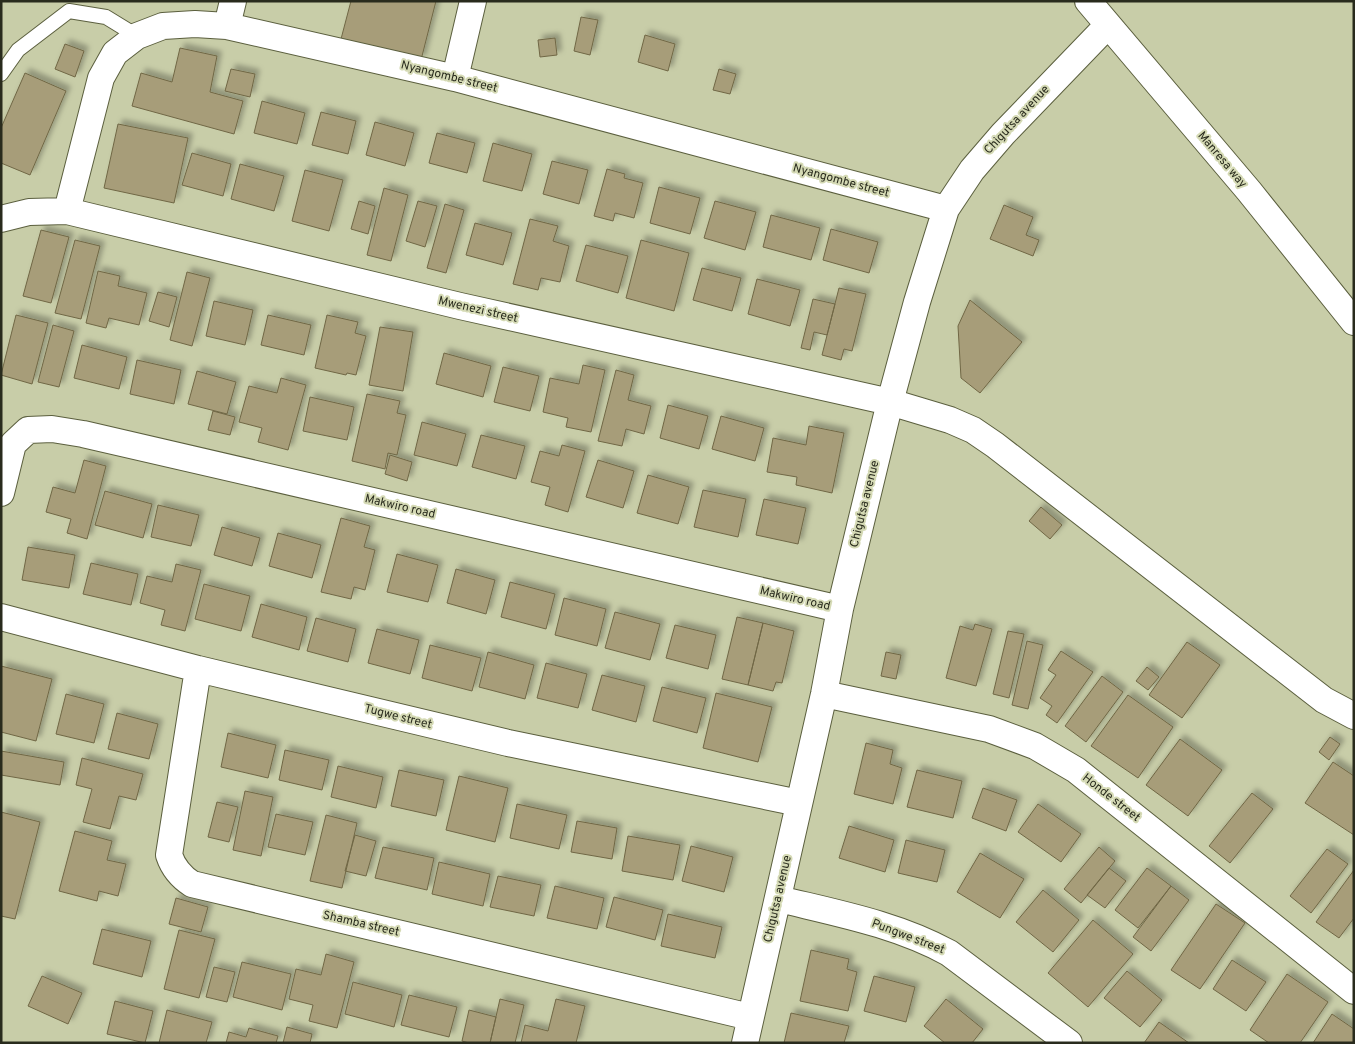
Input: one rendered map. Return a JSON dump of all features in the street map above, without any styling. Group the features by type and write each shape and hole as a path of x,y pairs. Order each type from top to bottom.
{"street":[{"path":"455,78 473,1"},
{"name":"Manresa way","path":"1088,1 1249,191 1354,322"},
{"name":"Nyangombe street","path":"67,211 101,78 115,53 137,36 163,26 195,24 230,14 455,78 946,209"},
{"name":"Chigutsa avenue","path":"745,1043 824,694 840,610 890,402 917,302 946,209 972,170 1003,134 1108,25"},
{"name":"Mwenezi street","path":"1,219 29,212 67,211 460,306 890,402 950,420 973,430 995,445 1324,700 1354,716"},
{"name":"Makwiro road","path":"1,492 13,444 28,430 52,429 83,434 840,610"},
{"name":"Tugwe street","path":"1,617 198,669 508,743 799,803"},
{"name":"Shamba street","path":"198,669 169,855 175,868 192,884 750,1017"},
{"name":"Honde street","path":"824,694 989,729 1035,746 1076,770 1354,991"},
{"name":"Pungwe street","path":"779,899 855,917 932,943 949,953 1069,1043"}],"lane":[{"path":"1,74 18,50 69,11 106,17 137,36"}],"building":[{"path":"351,1 436,1 421,60 341,39"},
{"path":"581,17 598,20 590,55 574,51"},
{"path":"645,35 675,44 668,71 638,62"},
{"path":"555,38 557,55 540,57 538,40"},
{"path":"65,44 84,51 75,77 55,69"},
{"path":"180,48 217,56 210,92 243,101 234,134 132,106 141,73 172,82"},
{"path":"231,69 255,74 250,97 225,91"},
{"path":"719,69 736,74 730,94 713,90"},
{"path":"25,73 66,91 30,175 1,163 1,128"},
{"path":"262,101 305,113 297,144 254,133"},
{"path":"321,112 356,121 348,154 312,145"},
{"path":"375,122 414,133 405,166 366,155"},
{"path":"118,124 188,138 174,203 104,188"},
{"path":"437,133 475,143 467,173 429,163"},
{"path":"493,143 532,154 522,191 483,181"},
{"path":"192,153 231,164 223,196 182,185"},
{"path":"552,161 588,170 579,204 543,194"},
{"path":"240,164 284,176 274,211 231,199"},
{"path":"607,169 625,174 624,178 643,183 634,218 615,213 613,221 594,216"},
{"path":"305,170 343,180 329,231 292,221"},
{"path":"659,187 700,198 690,234 650,223"},
{"path":"384,188 408,195 391,261 367,255"},
{"path":"359,201 375,206 368,234 351,229"},
{"path":"418,201 437,206 425,247 406,241"},
{"path":"715,201 756,212 745,250 704,238"},
{"path":"445,204 464,210 446,273 427,268"},
{"path":"1004,205 1033,217 1026,235 1039,240 1033,256 990,239"},
{"path":"771,215 820,228 811,260 763,247"},
{"path":"530,219 558,226 553,241 569,246 560,282 541,278 538,290 513,284"},
{"path":"475,223 512,233 503,265 466,255"},
{"path":"831,229 878,242 869,273 823,260"},
{"path":"41,230 69,237 51,303 23,296"},
{"path":"75,240 100,246 81,319 55,313"},
{"path":"641,240 689,253 674,311 626,298"},
{"path":"586,245 628,256 618,293 576,281"},
{"path":"702,268 741,278 732,311 693,300"},
{"path":"98,271 120,276 118,286 147,293 139,325 109,318 106,328 86,323"},
{"path":"187,272 210,278 192,346 170,340"},
{"path":"757,279 800,290 790,326 748,314"},
{"path":"839,288 866,294 852,351 844,349 841,360 822,355"},
{"path":"158,292 177,297 169,327 149,321"},
{"path":"813,299 835,304 827,335 814,332 810,350 801,348"},
{"path":"970,300 1022,342 980,393 961,378 958,326"},
{"path":"214,301 253,310 245,345 206,336"},
{"path":"16,315 48,323 32,384 1,375"},
{"path":"268,315 311,325 304,355 261,345"},
{"path":"327,315 358,322 355,333 366,336 356,375 347,373 346,375 315,368"},
{"path":"53,325 74,331 59,387 38,382"},
{"path":"380,327 413,332 403,391 369,385"},
{"path":"82,345 127,357 119,389 74,378"},
{"path":"444,353 491,366 483,397 436,384"},
{"path":"137,360 181,370 174,404 130,394"},
{"path":"583,365 605,370 591,432 566,427 568,418 543,412 550,378 579,384"},
{"path":"503,367 539,376 530,411 494,402"},
{"path":"616,370 634,375 628,400 651,406 644,434 626,429 622,446 598,441"},
{"path":"197,371 236,382 227,414 188,404"},
{"path":"281,378 306,385 288,450 258,442 262,428 239,422 249,386 277,393"},
{"path":"367,394 400,401 397,413 406,415 397,455 388,453 385,469 352,461"},
{"path":"310,397 354,407 347,440 303,431"},
{"path":"668,405 708,416 699,449 660,438"},
{"path":"213,411 235,417 230,435 208,430"},
{"path":"721,416 764,428 755,461 712,449"},
{"path":"422,422 466,434 457,466 414,455"},
{"path":"809,426 844,433 832,493 796,485 797,477 767,472 773,438 806,445"},
{"path":"481,435 525,446 516,479 472,467"},
{"path":"562,445 585,451 568,512 545,505 550,487 531,482 540,451 559,456"},
{"path":"390,455 412,462 407,481 385,474"},
{"path":"84,460 106,466 87,539 67,533 71,519 46,512 53,487 75,493"},
{"path":"598,460 634,471 623,508 586,497"},
{"path":"648,475 689,487 678,524 637,513"},
{"path":"703,490 746,499 738,537 694,527"},
{"path":"105,491 152,504 143,538 95,525"},
{"path":"764,499 806,508 798,544 756,535"},
{"path":"158,505 199,515 191,546 151,537"},
{"path":"1041,507 1062,525 1050,539 1029,521"},
{"path":"341,518 370,526 364,547 375,550 365,590 354,587 351,599 321,592"},
{"path":"222,527 260,538 252,566 214,555"},
{"path":"278,533 321,545 312,578 269,566"},
{"path":"28,547 75,555 69,588 22,580"},
{"path":"397,554 438,565 428,602 387,592"},
{"path":"91,563 138,574 131,605 83,594"},
{"path":"176,564 201,570 185,631 161,625 165,610 140,603 147,576 172,582"},
{"path":"456,569 495,580 486,614 447,603"},
{"path":"510,582 555,594 546,629 501,617"},
{"path":"204,584 250,596 241,631 195,619"},
{"path":"564,598 606,609 597,646 555,635"},
{"path":"261,604 307,617 299,650 252,637"},
{"path":"615,612 660,624 650,660 605,648"},
{"path":"737,617 763,623 748,685 722,679"},
{"path":"316,618 356,629 348,662 307,651"},
{"path":"763,623 794,631 782,683 776,682 773,691 748,685"},
{"path":"975,624 992,629 976,686 946,678 960,626 973,630"},
{"path":"675,625 716,635 708,669 666,658"},
{"path":"377,629 419,640 410,674 368,663"},
{"path":"1008,631 1024,634 1009,698 993,694"},
{"path":"1027,641 1043,645 1028,709 1012,705"},
{"path":"1187,642 1220,665 1182,718 1149,695"},
{"path":"430,645 481,658 472,691 422,678"},
{"path":"1061,651 1093,672 1057,723 1046,715 1052,706 1040,698 1056,675 1048,670"},
{"path":"488,652 534,665 525,699 479,687"},
{"path":"886,652 901,655 896,679 881,676"},
{"path":"546,663 587,674 578,708 537,698"},
{"path":"1,666 52,679 36,741 1,732"},
{"path":"1147,667 1159,677 1148,690 1136,681"},
{"path":"602,675 645,686 636,722 592,710"},
{"path":"1102,676 1123,692 1086,742 1065,726"},
{"path":"662,687 706,698 697,733 653,721"},
{"path":"716,693 772,707 758,762 703,748"},
{"path":"66,694 104,704 94,743 56,734"},
{"path":"1128,695 1173,727 1138,778 1091,746"},
{"path":"117,713 158,724 149,759 108,749"},
{"path":"228,733 276,745 268,778 221,767"},
{"path":"1330,737 1340,744 1329,760 1319,752"},
{"path":"1180,739 1222,770 1188,816 1146,785"},
{"path":"866,743 893,750 890,764 902,768 893,804 854,794"},
{"path":"285,750 329,760 322,790 279,780"},
{"path":"1,751 64,762 60,785 1,775"},
{"path":"82,758 143,774 136,800 119,796 110,829 83,822 92,789 76,785"},
{"path":"1333,762 1354,776 1354,835 1305,803"},
{"path":"338,766 383,777 376,808 331,797"},
{"path":"399,770 444,780 436,816 391,806"},
{"path":"917,770 962,781 953,818 907,807"},
{"path":"459,776 508,788 495,842 446,830"},
{"path":"983,788 1017,800 1006,831 972,818"},
{"path":"245,791 273,797 261,856 233,850"},
{"path":"1252,793 1273,809 1230,863 1209,846"},
{"path":"217,802 238,807 229,842 208,837"},
{"path":"517,804 567,815 559,849 510,838"},
{"path":"1038,804 1081,834 1061,862 1018,832"},
{"path":"1,812 40,822 15,919 1,916"},
{"path":"276,814 313,822 305,855 268,847"},
{"path":"326,815 357,823 342,888 310,881"},
{"path":"577,821 617,828 612,859 571,852"},
{"path":"849,826 894,840 885,872 839,858"},
{"path":"75,831 112,841 107,860 126,864 118,896 99,891 97,901 59,891"},
{"path":"355,835 376,841 366,876 345,871"},
{"path":"628,836 680,845 673,880 622,871"},
{"path":"906,840 945,850 937,882 898,873"},
{"path":"691,846 733,857 724,892 682,881"},
{"path":"383,847 434,858 427,890 375,878"},
{"path":"1099,847 1115,861 1081,903 1064,889"},
{"path":"1327,849 1348,864 1311,913 1290,896"},
{"path":"980,853 1024,879 1000,918 957,892"},
{"path":"439,862 490,874 483,906 432,894"},
{"path":"1109,868 1126,881 1105,908 1087,895"},
{"path":"1147,868 1171,886 1138,928 1115,910"},
{"path":"1354,870 1354,918 1339,938 1316,922"},
{"path":"498,876 541,885 534,916 490,907"},
{"path":"555,886 604,898 597,929 547,918"},
{"path":"1171,886 1189,900 1151,951 1133,937"},
{"path":"1043,890 1079,920 1053,952 1016,922"},
{"path":"614,897 663,910 655,940 606,927"},
{"path":"176,898 208,907 201,932 169,924"},
{"path":"1216,904 1245,923 1200,989 1171,970"},
{"path":"668,914 722,927 715,958 661,946"},
{"path":"1093,920 1133,954 1088,1007 1048,973"},
{"path":"102,929 151,941 142,977 93,964"},
{"path":"179,930 215,939 199,998 164,989"},
{"path":"811,950 849,959 847,969 857,972 848,1011 800,1001"},
{"path":"326,954 354,962 337,1028 309,1021 313,1005 289,999 296,969 321,975"},
{"path":"1232,960 1266,982 1246,1011 1213,989"},
{"path":"242,962 291,974 282,1010 233,997"},
{"path":"214,967 235,972 227,1002 206,997"},
{"path":"1127,971 1162,1000 1140,1027 1104,998"},
{"path":"1287,974 1328,1002 1300,1043 1269,1043 1250,1030"},
{"path":"42,976 82,993 68,1024 28,1006"},
{"path":"874,976 915,987 906,1022 864,1011"},
{"path":"353,982 402,995 394,1027 345,1014"},
{"path":"409,995 457,1007 449,1037 401,1025"},
{"path":"500,999 524,1005 515,1043 490,1043"},
{"path":"556,999 585,1006 576,1043 521,1043 525,1025 548,1031"},
{"path":"946,999 983,1029 972,1043 945,1043 924,1026"},
{"path":"115,1001 153,1011 145,1043 107,1034"},
{"path":"167,1010 212,1022 206,1043 159,1043"},
{"path":"469,1010 496,1017 490,1043 462,1041"},
{"path":"791,1013 849,1026 844,1043 784,1043"},
{"path":"1332,1014 1354,1029 1354,1043 1313,1043"},
{"path":"1159,1022 1189,1043 1144,1043"},
{"path":"287,1027 312,1034 310,1043 283,1043"},
{"path":"249,1028 278,1036 276,1043 226,1043 229,1032 246,1037"}]}
